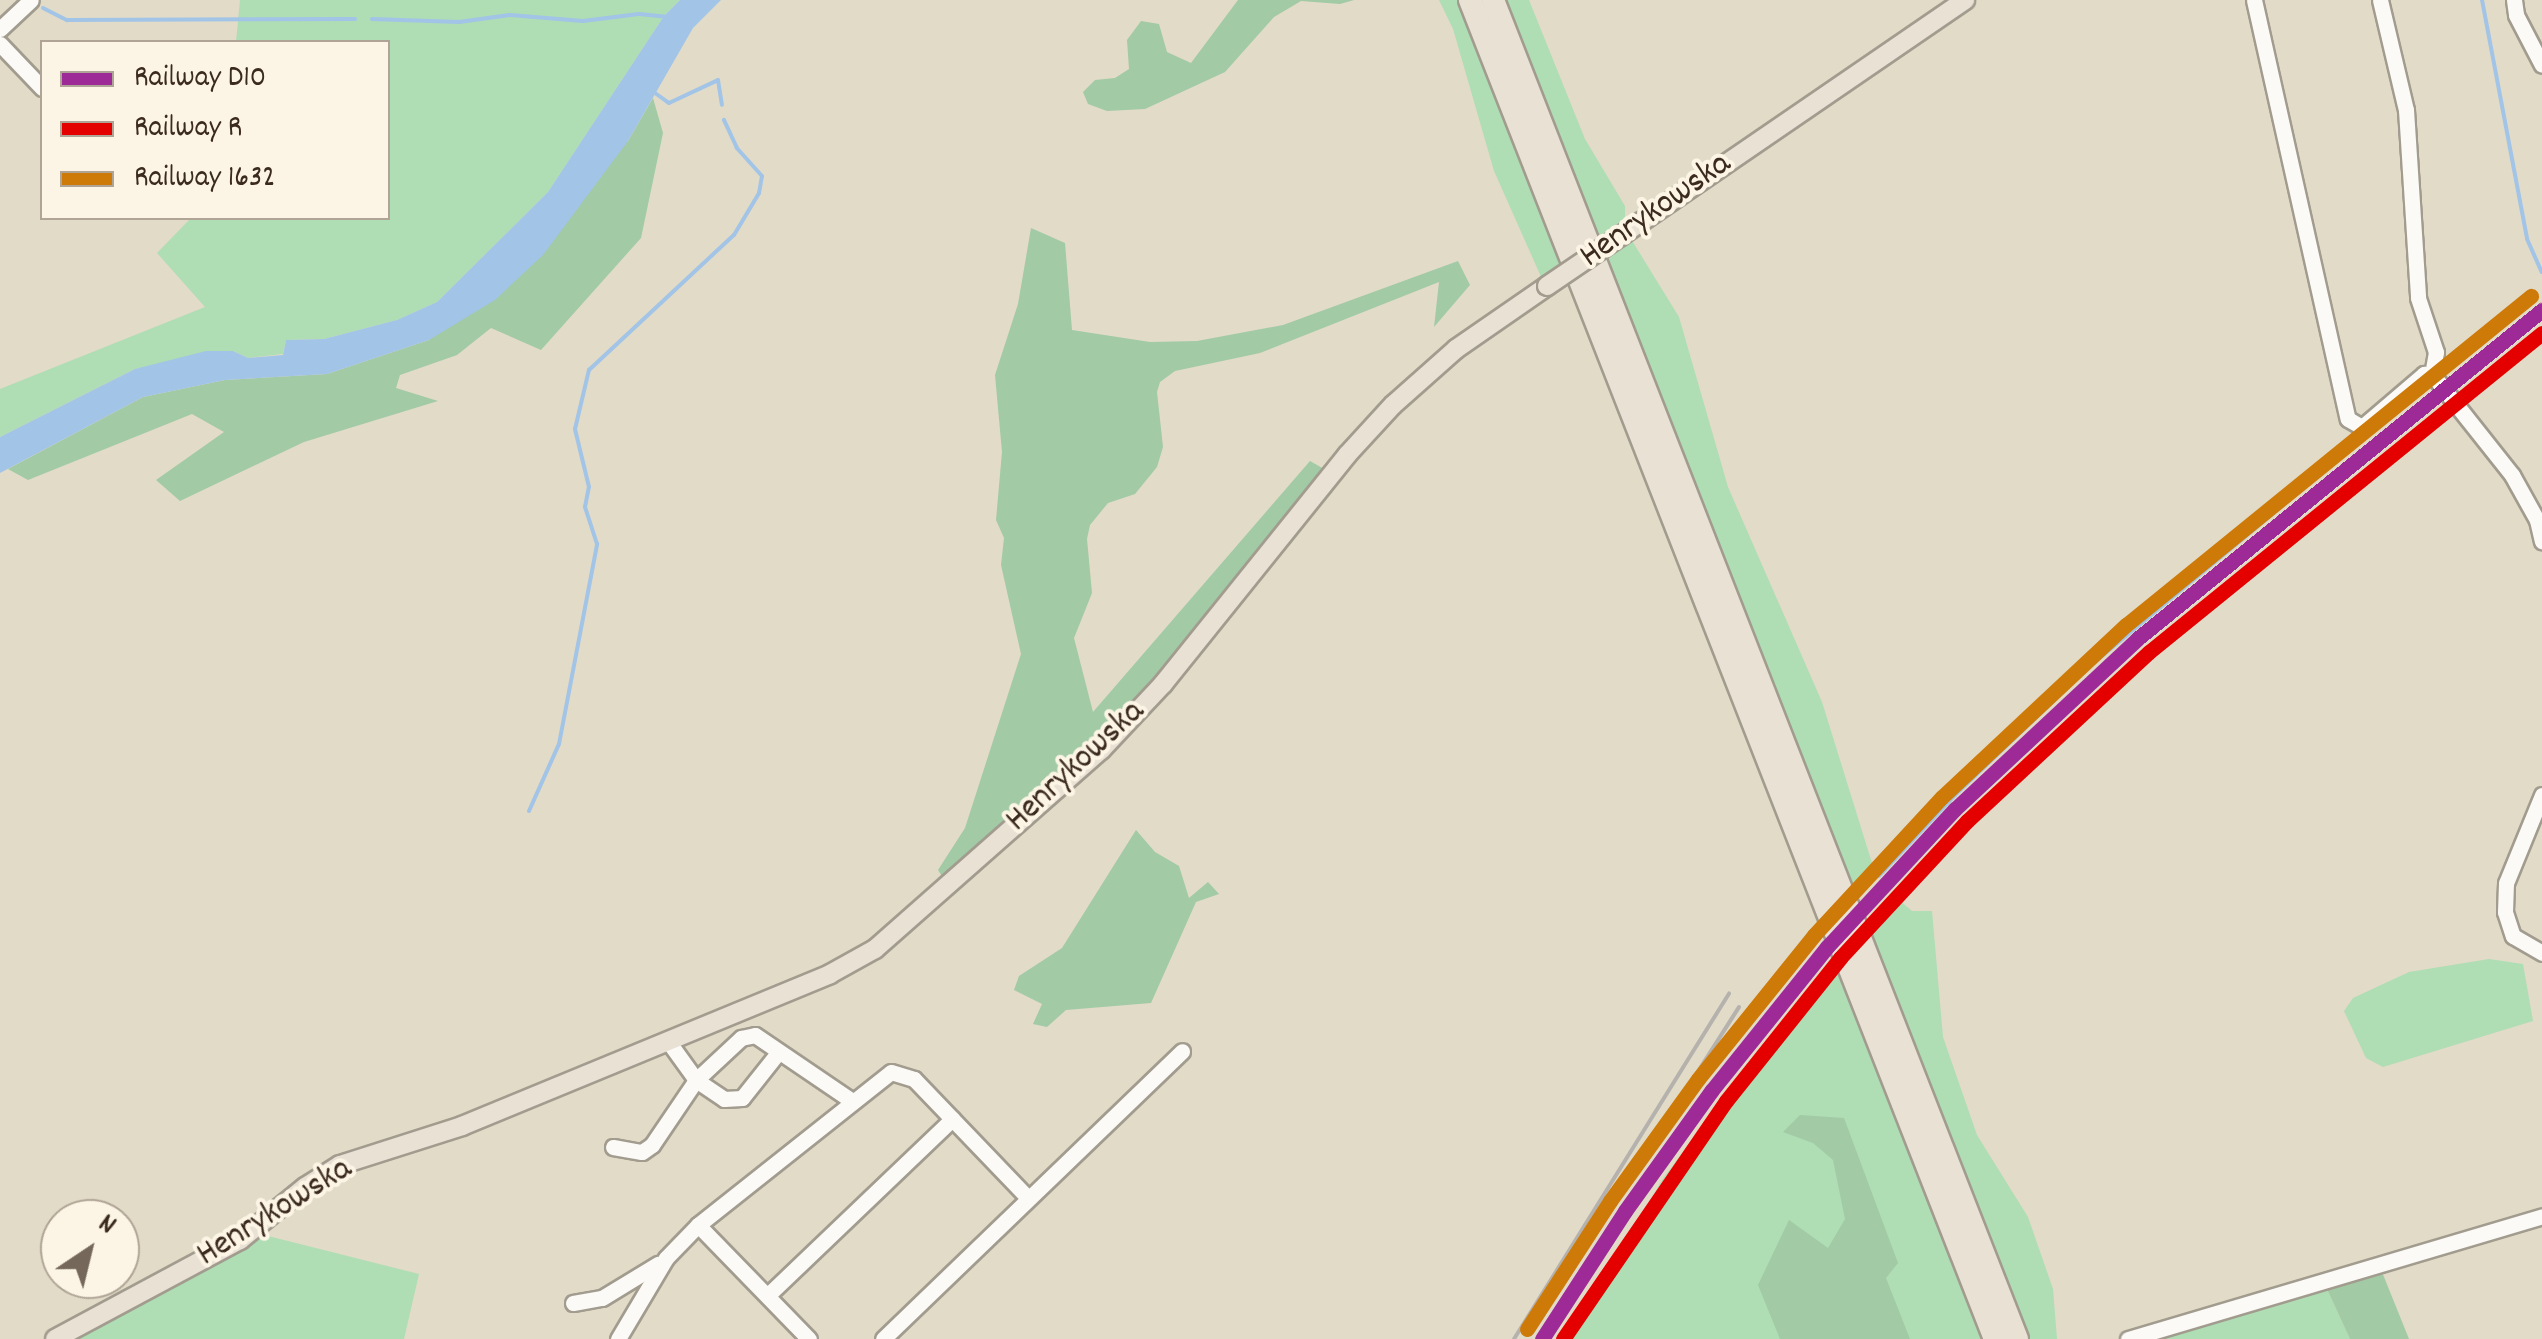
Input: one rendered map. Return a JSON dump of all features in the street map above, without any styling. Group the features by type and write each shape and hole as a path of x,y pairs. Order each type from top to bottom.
{"highway":[{"path":"1470,0 1995,1339"},
{"path":"1493,0 2018,1339"}],"main road":[{"name":"Henrykowska","path":"55,1339 240,1240 304,1187 340,1165 462,1126 830,974 875,949 1101,750 1163,684 1346,455 1393,405 1456,350 1965,0"}],"street":[{"path":"0,29 31,0"},
{"path":"2254,0 2348,419 2362,427 2424,374 2432,374"},
{"path":"2380,0 2406,110 2418,298 2436,352 2432,374 2512,475 2537,520 2542,542"},
{"path":"2514,0 2516,15 2542,65"},
{"path":"0,44 40,86"},
{"path":"2542,795 2506,883 2506,912 2512,936 2542,953"},
{"path":"613,1147 642,1152 652,1145 696,1080 726,1050 748,1036 760,1037 778,1054 852,1101"},
{"path":"668,1041 696,1080 714,1095 733,1102 742,1098 778,1054"},
{"path":"883,1339 1182,1051"},
{"path":"573,1303 602,1298 629,1285 666,1258 698,1225 881,1076 899,1072 914,1079 1028,1198"},
{"path":"768,1295 952,1118"},
{"path":"2128,1339 2542,1216"},
{"path":"698,1225 809,1339"},
{"path":"618,1339 666,1258"}],"green space":[{"path":"240,0 680,0 664,16 548,192 437,302 397,320 324,339 286,340 283,354 248,358 233,351 135,369 0,437 0,389 205,307 157,253 189,220 390,220 390,40 236,40"},
{"path":"1238,0 1354,0 1340,4 1301,1 1274,17 1225,72 1145,109 1107,111 1088,104 1083,92 1095,80 1115,78 1129,69 1127,40 1141,21 1159,24 1167,52 1191,63"},
{"path":"1439,0 1460,0 1563,264 1542,279 1494,171 1453,29"},
{"path":"1506,0 1529,0 1585,139 1625,206 1625,221 1599,239"},
{"path":"653,98 663,133 641,238 541,350 491,328 457,355 400,375 396,388 438,401 304,442 180,501 156,480 224,432 192,414 28,480 8,469 143,397 225,380 327,374 429,340 628,141"},
{"path":"1031,228 1065,243 1072,330 1150,342 1197,341 1283,325 1458,261 1470,285 1434,327 1439,282 1260,353 1175,371 1160,382 1157,392 1163,447 1157,467 1135,494 1108,503 1090,525 1087,539 1092,593 1074,638 1093,712 1310,461 1324,469 1133,709 945,881 938,870 965,828 1021,654 1001,565 1004,538 996,520 1002,452 995,375 1018,304"},
{"path":"1631,239 1679,317 1728,487 1822,702 1872,863 1868,883 1857,897 1605,257"},
{"path":"1136,830 1155,852 1179,866 1189,898 1208,882 1219,894 1196,902 1151,1003 1066,1010 1047,1027 1033,1024 1042,1004 1014,990 1019,976 1062,948"},
{"path":"1893,895 1912,911 1932,911 1943,1037 1977,1135 2028,1217 2053,1289 2057,1339 2030,1339 1867,922"},
{"path":"2489,959 2523,964 2533,1021 2383,1067 2366,1058 2344,1011 2353,998 2409,972"},
{"path":"1833,960 1983,1339 1563,1339 1602,1283 1662,1180 1747,1065"},
{"path":"1800,1115 1844,1118 1898,1263 1886,1278 1910,1339 1780,1339 1758,1285 1789,1220 1828,1248 1845,1219 1833,1160 1813,1143 1783,1132"},
{"path":"264,1235 419,1274 404,1339 79,1339"},
{"path":"2382,1272 2409,1339 2350,1339 2327,1289"},
{"path":"2327,1289 2350,1339 2154,1339"}],"water":[{"path":"680,0 721,0 693,28 628,141 543,255 495,300 429,340 327,374 225,380 143,397 0,473 0,437 135,369 206,351 233,351 248,358 283,355 286,340 324,339 397,320 437,302 548,192 664,16"}],"waterway":[{"path":"2482,0 2527,239 2542,272"},
{"path":"43,8 67,20 355,19"},
{"path":"372,19 459,22 510,15 583,21 639,14 666,17"},
{"path":"655,93 669,103 718,80 722,105"},
{"path":"529,811 559,744 597,544 585,507 589,487 575,429 589,370 734,235 759,193 762,176 737,148 724,120"},
{"path":"1879,876 1955,795 2090,666 2328,468"}],"railway":[{"path":"1514,1339 1729,994"},
{"path":"1653,1142 1739,1007"}],"rail line":[{"name":"1632","path":"1527,1329 1610,1201 1698,1079 1814,935 1942,797 2126,625 2531,296"},
{"name":"D10","path":"1542,1339 1625,1211 1712,1090 1827,947 1955,809 2137,639 2542,310"},
{"name":"R","path":"1563,1339 1726,1101 1840,958 1967,821 2149,652 2542,333"}]}
